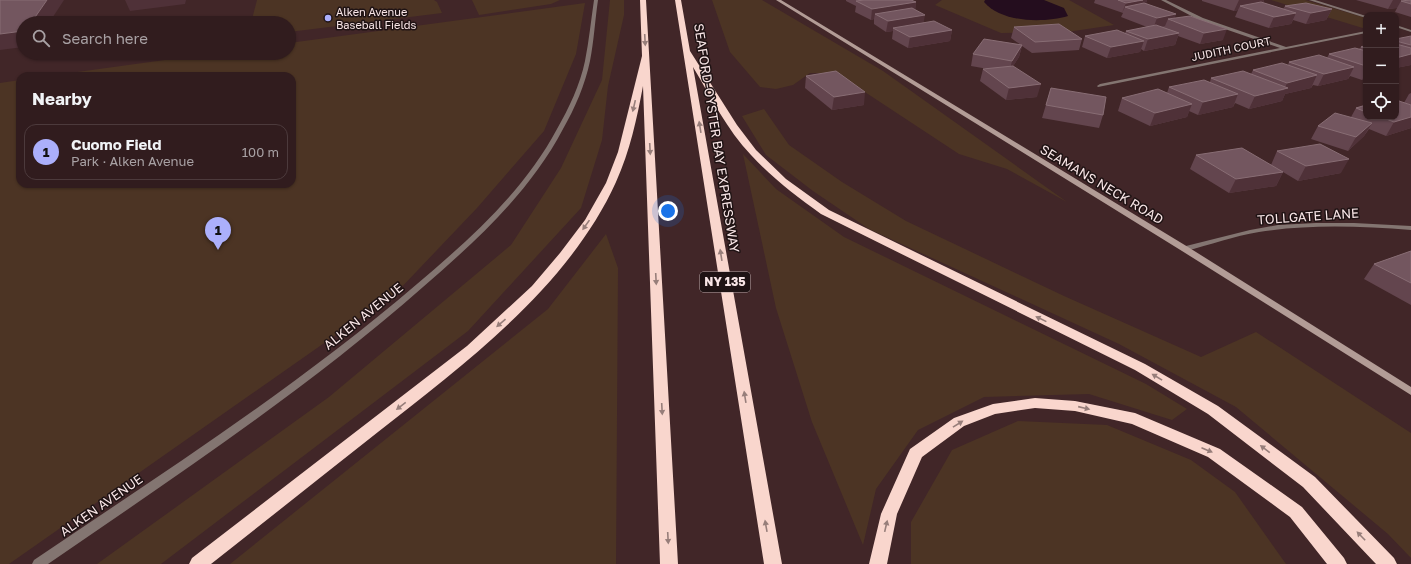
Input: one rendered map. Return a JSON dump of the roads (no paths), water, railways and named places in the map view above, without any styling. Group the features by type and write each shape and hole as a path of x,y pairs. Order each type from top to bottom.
{"highway":[{"path":"643,0 669,564"},
{"name":"SEAFORD-OYSTER BAY EXPRESSWAY","path":"678,0 774,564"},
{"path":"688,53 733,126 753,152 789,185 825,212 879,240 1140,367 1212,410 1309,482 1388,564"},
{"path":"198,564 438,377 506,318 554,266 588,223 611,182 624,149 646,54"},
{"path":"878,564 889,514 916,453 959,422 993,409 1035,403 1075,406 1135,419 1214,453 1296,512 1338,564"}],"main road":[{"name":"SEAMANS NECK ROAD","path":"778,0 1185,249 1411,392"}],"street":[{"name":"ALKEN AVENUE","path":"38,564 241,424 324,364 409,297 464,247 505,205 535,168 560,130 584,75 589,52 596,0"},
{"path":"1163,0 1201,19 1286,48"},
{"path":"1311,0 1363,16"},
{"path":"1399,27 1411,31"},
{"name":"JUDITH COURT","path":"1100,86 1363,33"},
{"name":"TOLLGATE LANE","path":"1185,249 1258,230 1316,225 1367,225 1411,228"}],"place":[{"name":"Alken Avenue Baseball Fields","path":"328,18"},
{"name":"Cuomo Field","path":"218,250"}]}
